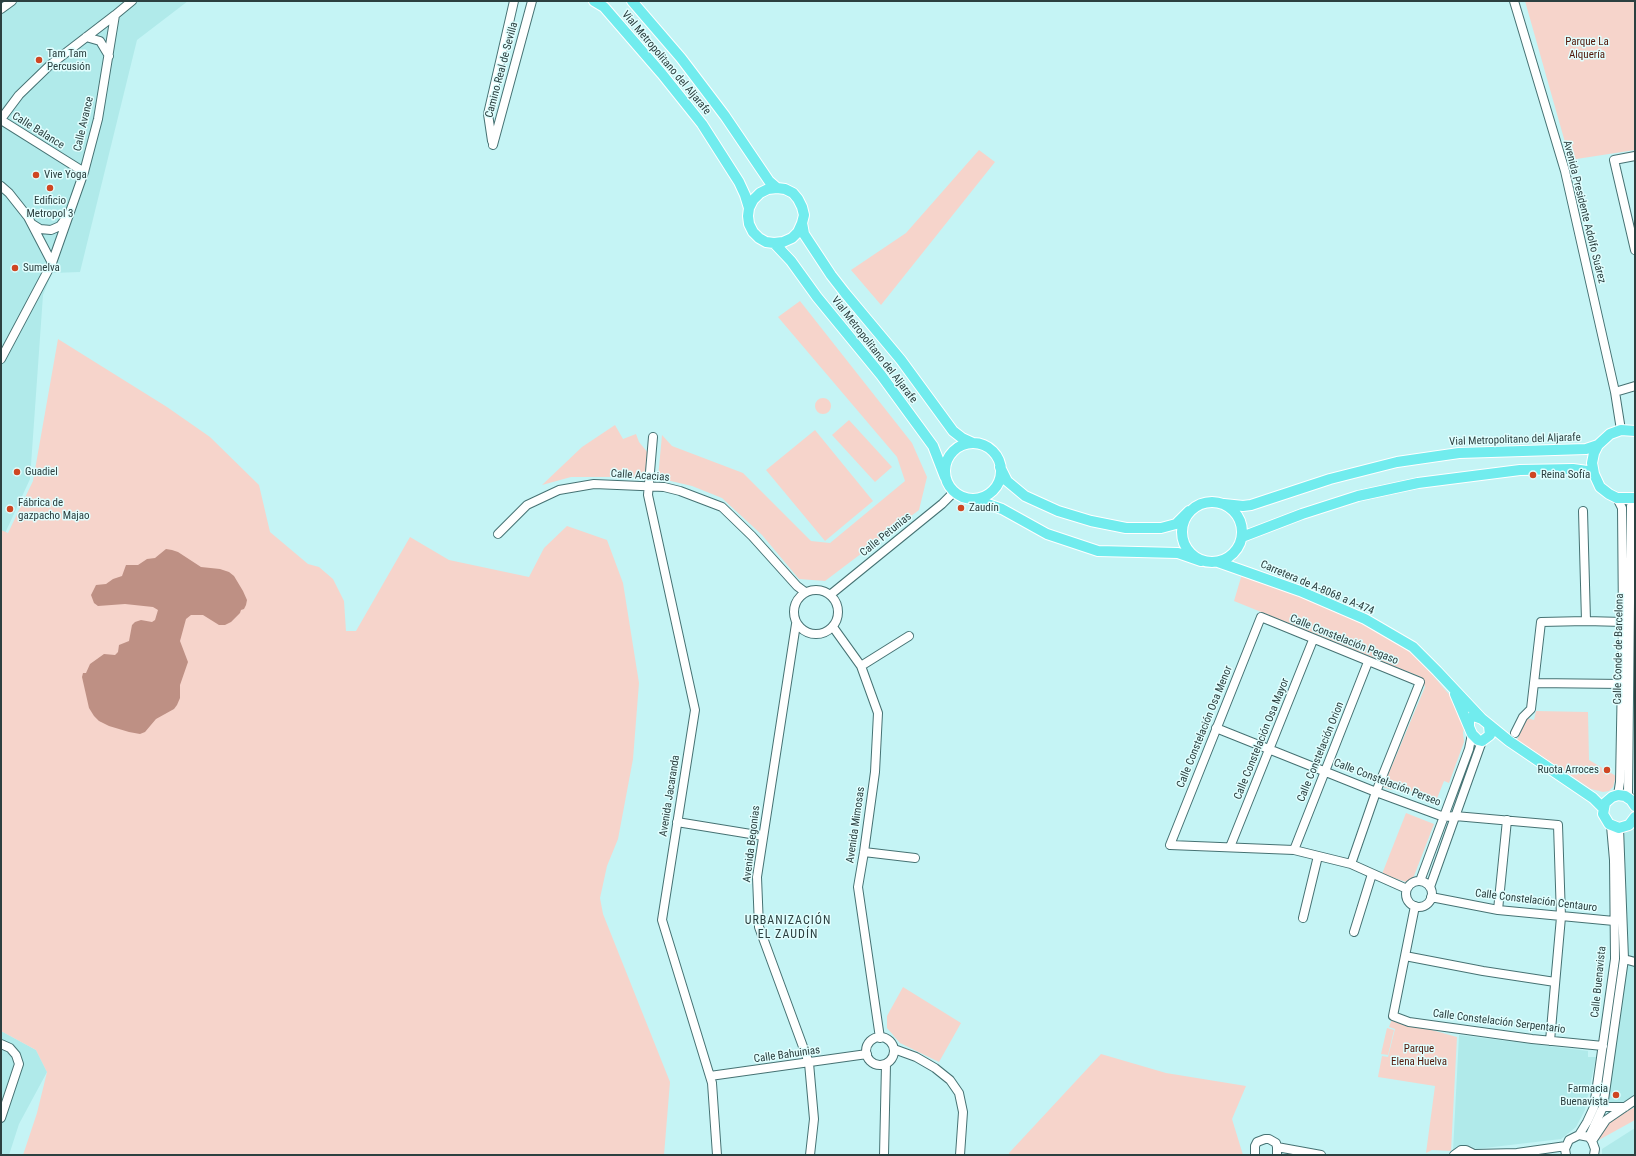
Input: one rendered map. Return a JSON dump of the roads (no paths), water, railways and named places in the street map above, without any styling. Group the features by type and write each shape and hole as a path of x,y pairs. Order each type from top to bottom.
{"main road":[{"name":"Vial Metropolitano del Aljarafe","path":"594,1 604,7 662,74 702,124 739,182 749,208 749,224 753,232 762,240 774,244 791,261 817,297 894,393 933,446 945,477 954,492"},
{"name":"Vial Metropolitano del Aljarafe","path":"632,1 681,58 725,116 769,181 777,188 786,190 793,194 798,200 804,215 802,223 804,234 811,247 844,293 901,360 953,431 962,438 987,447 994,454 1007,481 1025,496 1058,510 1091,521 1126,528 1161,528 1176,524 1189,511 1201,503 1213,501 1224,504 1243,506 1251,505 1330,479 1397,462 1467,452 1586,449 1598,445"},
{"path":"749,208 753,200 760,193 768,189 777,188"},
{"path":"774,244 792,238 798,232 802,223"},
{"name":"Vial Metropolitano del Aljarafe","path":"1594,474 1592,463 1594,453 1598,445 1610,434 1621,430"},
{"path":"1621,430 1635,431"},
{"path":"945,477 945,465 949,457 955,450 963,445 973,443"},
{"path":"973,499 990,493 998,481 1000,468"},
{"path":"1242,536 1302,514 1358,496 1418,483 1520,470 1573,469 1587,471 1594,474 1600,487 1609,494 1617,498 1634,498"},
{"path":"954,492 958,495 1002,509 1047,534 1098,551 1178,553 1211,563 1218,562 1232,555 1238,547 1242,536 1242,529 1238,516 1224,504"},
{"path":"1189,511 1183,520 1181,537 1188,552 1201,561"},
{"path":"1232,555 1245,571"},
{"name":"Carretera de A-8068 a A-474","path":"1218,562 1300,591 1365,619 1413,647 1486,723 1509,742 1593,798 1606,804"},
{"name":"Carretera de A-8068 a A-474","path":"1452,688 1470,730"},
{"path":"1474,716 1486,723 1491,732 1490,735 1484,740 1478,740 1470,730 1469,719 1474,716"},
{"name":"Carretera de A-8068 a A-474","path":"1484,740 1509,742"},
{"path":"1626,825 1605,820 1603,814 1606,804 1618,795 1625,796 1633,803"}],"street":[{"path":"1,9 12,1"},
{"path":"1,119 24,90 50,65 115,15 122,4 132,1"},
{"name":"Camino Real de Sevilla","path":"514,1 488,114 493,145 532,1"},
{"name":"Avenida Presidente Adolfo Suárez","path":"1514,1 1565,171 1615,392 1621,430"},
{"name":"Calle Avance","path":"1,359 4,347 35,298 52,263 84,172 98,119 115,15"},
{"path":"86,37 100,41 109,56"},
{"name":"Calle Balance","path":"1,119 84,172"},
{"path":"1635,156 1614,160 1635,250"},
{"path":"1,186 9,193 31,224 52,263"},
{"path":"31,224 40,229 51,230 60,226 69,214"},
{"path":"1615,392 1635,386"},
{"name":"Avenida Jacaranda","path":"653,437 648,495 695,710 662,920 712,1083 717,1155"},
{"name":"Calle Acacias","path":"498,534 527,505 559,490 594,484 664,487 680,491 722,507 752,536 797,586 805,592"},
{"name":"Calle Petunias","path":"830,595 942,504 954,492"},
{"name":"Calle Conde de Barcelona","path":"1617,498 1622,508 1623,684 1620,782 1618,795"},
{"name":"Calle Conde de Barcelona","path":"1633,803 1628,794 1632,636 1631,506 1634,498"},
{"path":"1583,511 1586,621"},
{"path":"816,590 823,591 830,595 837,605 838,613 837,620 833,627 824,633 817,635 809,634 802,630 796,624 793,611 799,597 805,592 816,590"},
{"name":"Calle Constelación Pegaso","path":"1261,617 1313,640 1420,682 1376,792"},
{"name":"Calle Constelación Osa Menor","path":"1230,847 1170,845 1261,617"},
{"path":"1515,733 1523,717 1531,709 1541,622 1622,622"},
{"name":"Avenida Begonias","path":"796,624 757,877 759,928 809,1063 814,1119 810,1155"},
{"name":"Avenida Mimosas","path":"833,627 861,666 878,713 875,772 858,887 880,1038"},
{"path":"861,666 909,636"},
{"name":"Calle Constelación Osa Mayor","path":"1230,847 1313,640"},
{"name":"Calle Constelación Orion","path":"1294,850 1368,662"},
{"path":"1534,683 1623,684"},
{"name":"Calle Constelación Perseo","path":"1216,728 1376,792 1444,816 1558,825 1561,917"},
{"path":"1420,881 1469,749 1470,730"},
{"path":"1430,887 1420,881 1412,883 1407,889 1406,893 1408,900 1415,906 1423,906 1431,898 1430,887 1484,740"},
{"path":"1351,864 1376,792"},
{"path":"1498,910 1507,820"},
{"path":"677,822 763,836"},
{"name":"Calle Buenavista","path":"1565,1152 1569,1140 1579,1135 1588,1122 1594,1107 1615,959 1614,860 1626,825"},
{"name":"Calle Buenavista","path":"1590,1139 1603,1106 1624,959 1626,825"},
{"path":"1230,847 1294,850 1351,864 1407,889"},
{"path":"864,852 915,858"},
{"path":"1303,918 1318,856"},
{"path":"1354,932 1372,874"},
{"name":"Calle Constelación Centauro","path":"1431,898 1498,910 1614,922"},
{"path":"1415,906 1405,956 1483,971 1555,982"},
{"path":"1550,1041 1561,917"},
{"name":"Calle Constelación Serpentario","path":"1405,956 1393,1016 1409,1022 1550,1041 1603,1046"},
{"path":"1624,959 1635,962"},
{"path":"886,1064 875,1064 871,1061 867,1054 867,1047 869,1043 880,1038 889,1041 894,1049 916,1057 935,1068 950,1080 959,1093 962,1112 960,1155"},
{"path":"1,1044 10,1048 16,1055 18,1064 1,1118"},
{"path":"884,1155 886,1064 892,1058 894,1049"},
{"name":"Calle Bahuinias","path":"710,1076 867,1054"},
{"path":"1590,1139 1606,1120 1635,1100"},
{"path":"1603,1106 1625,1107"},
{"path":"1579,1135 1590,1139 1595,1150 1594,1155"},
{"path":"1255,1155 1255,1146 1264,1138 1272,1140 1277,1151 1321,1155"},
{"path":"1454,1155 1461,1150 1466,1150 1476,1154 1565,1152"}],"place":[{"name":"Tam Tam Percusión","path":"39,60"},
{"name":"Vive Yoga","path":"36,175"},
{"name":"Edificio Metropol 3","path":"50,188"},
{"name":"Sumelva","path":"15,268"},
{"name":"Guadiel","path":"17,472"},
{"name":"Reina Sofía","path":"1533,475"},
{"name":"Zaudín","path":"961,508"},
{"name":"Fábrica de gazpacho Majao","path":"10,509"},
{"name":"Ruota Arroces","path":"1607,770"},
{"name":"Farmacia Buenavista","path":"1616,1095"}],"district":[{"name":"URBANIZACIÓN EL ZAUDÍN","path":"788,928"}],"park label":[{"name":"Parque La Alquería","path":"1587,48"},
{"name":"Parque Elena Huelva","path":"1419,1055"}]}
